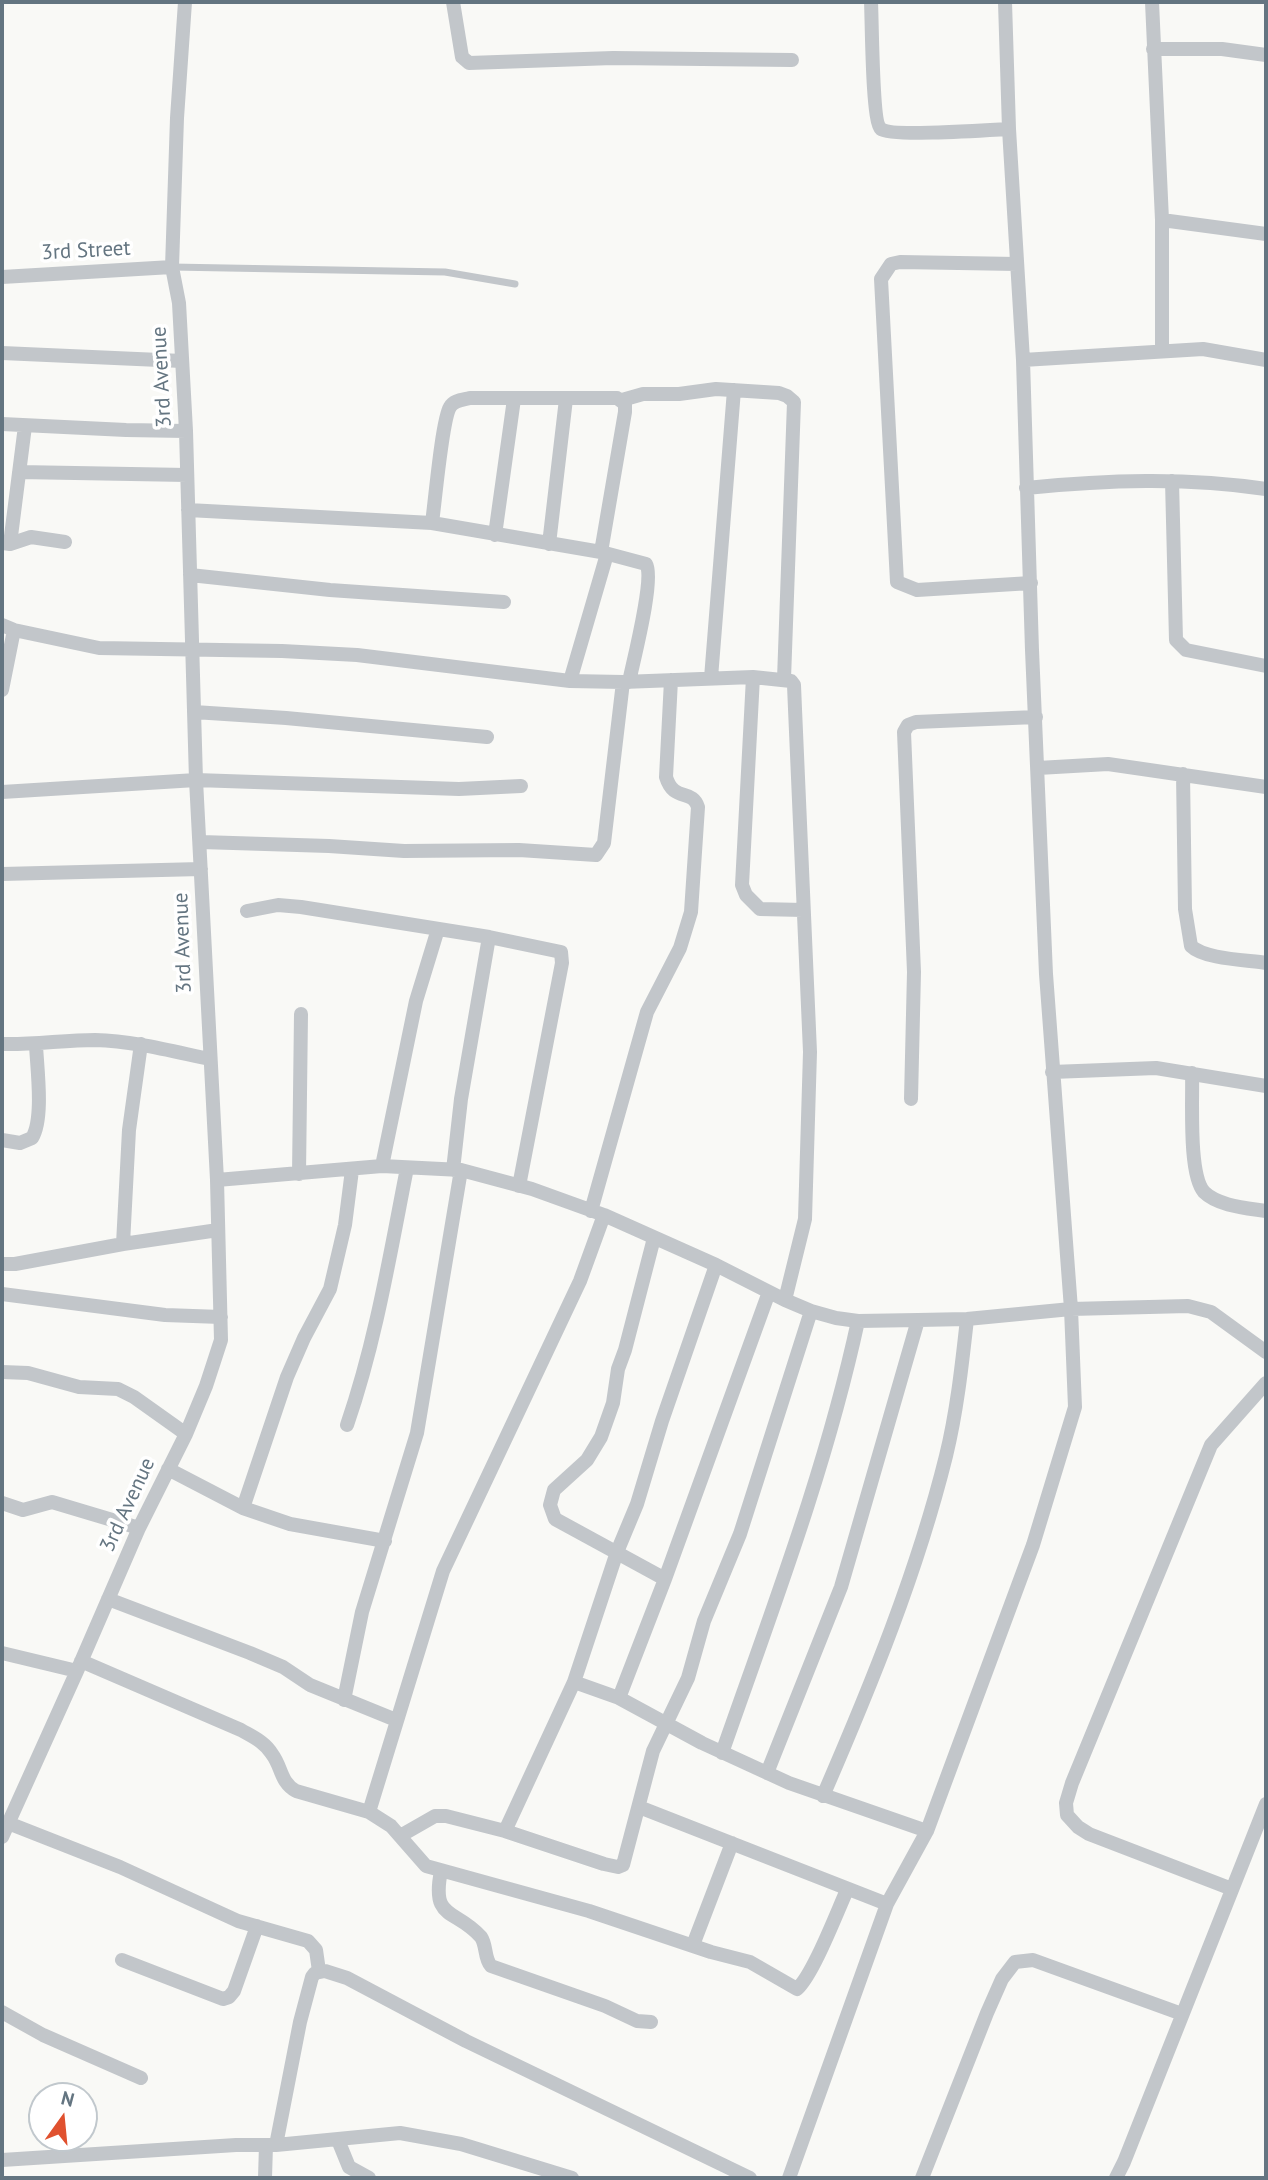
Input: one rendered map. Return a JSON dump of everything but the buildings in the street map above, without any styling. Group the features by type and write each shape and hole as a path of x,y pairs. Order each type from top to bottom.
{"street":[{"name":"3rd Avenue","path":"5,1830 139,1528 186,1434 206,1386 220,1340 222,1317 217,1181 191,649 186,430 179,303 173,267 177,118 185,2"},
{"path":"453,2 462,57 469,63 613,58 792,60"},
{"path":"871,2 874,90 880,129 907,132 1009,130"},
{"path":"789,2178 887,1904 927,1831 1032,1545 1075,1407 1071,1309 1052,1072 1026,488 1023,359 1009,130 1005,2"},
{"path":"1152,2 1162,220 1162,350"},
{"path":"1153,49 1222,49 1266,55"},
{"path":"1162,220 1266,234"},
{"path":"1017,264 900,262 891,264 881,279 897,582 917,590 1031,583"},
{"name":"3rd Street","path":"2,277 173,267"},
{"path":"1023,359 1203,349 1266,360"},
{"path":"2,353 182,361"},
{"path":"432,523 449,407 454,403 470,398 622,400 643,394 679,394 716,389 788,396 794,402 795,408 784,679"},
{"path":"711,678 734,390"},
{"path":"495,534 514,399"},
{"path":"549,544 566,399"},
{"path":"570,681 604,553 624,423 625,404 622,400"},
{"path":"2,424 186,430"},
{"path":"25,426 6,543 31,537 65,542"},
{"path":"19,472 187,475"},
{"path":"1026,488 1094,481 1172,481 1237,484 1266,489"},
{"path":"1172,481 1176,640 1186,650 1266,666"},
{"path":"188,510 432,523 604,553 646,564 649,568 648,588 626,682 604,843 596,855 519,850 404,851 201,842"},
{"path":"190,575 330,590 504,602"},
{"path":"2,690 8,628 99,648 357,654 570,681 626,682 753,677 791,681 794,685 810,1052 805,1219 785,1300"},
{"path":"753,677 742,885 746,895 760,909 803,910"},
{"path":"369,1812 443,1570 580,1281 647,1012 680,948 691,912 698,807 696,801 677,794 669,787 666,777 671,680"},
{"path":"194,712 487,737"},
{"path":"911,1099 914,972 904,732 908,725 916,722 1036,717"},
{"path":"1038,768 1108,764 1266,787"},
{"path":"1183,774 1185,909 1191,946 1209,954 1266,963"},
{"path":"2,792 196,780 459,789 520,786"},
{"path":"2,874 201,869"},
{"path":"247,911 278,905 301,907 489,937 554,949 562,954 519,1186"},
{"path":"382,1166 415,1001 438,929"},
{"path":"344,1700 362,1612 417,1433 457,1170 461,1099 489,937"},
{"path":"299,1174 301,1014"},
{"path":"2,1044 36,1045 93,1040 141,1044 209,1059"},
{"path":"122,1244 129,1130 141,1044"},
{"path":"2,1140 20,1143 32,1138 36,1132 36,1045"},
{"path":"1052,1072 1156,1068 1266,1086"},
{"path":"1192,1073 1194,1156 1199,1184 1206,1194 1221,1201 1266,1211"},
{"path":"217,1181 382,1166 457,1170 519,1186 597,1213 716,1265 811,1311 858,1321 967,1319 1071,1309 1151,1306 1200,1309 1211,1312 1266,1352"},
{"path":"347,1425 362,1382 407,1168"},
{"path":"243,1508 287,1377 330,1289 345,1225 352,1170"},
{"path":"2,1264 218,1230"},
{"path":"654,1238 618,1369 613,1403 601,1437 587,1460 554,1490 550,1504 555,1520 665,1579"},
{"path":"505,1830 574,1682 617,1552 637,1504 662,1421 716,1265"},
{"path":"619,1698 769,1292"},
{"path":"2,1294 165,1315 222,1317"},
{"path":"400,1836 435,1816 446,1816 505,1830 621,1867 628,1850 653,1751 688,1678 704,1621 740,1534 811,1311"},
{"path":"823,1796 852,1728 920,1549 947,1453 961,1374 967,1319"},
{"path":"766,1773 841,1587 918,1320"},
{"path":"722,1753 793,1556 845,1381 858,1321"},
{"path":"2,1372 28,1373 79,1387 118,1389 134,1397 186,1434"},
{"path":"1232,1889 1089,1833 1071,1821 1067,1815 1066,1803 1105,1701 1211,1445 1266,1382"},
{"path":"168,1469 243,1508 290,1524 385,1541"},
{"path":"2,1503 23,1510 52,1502 139,1528"},
{"path":"108,1599 283,1667 310,1685 396,1720"},
{"path":"2,1653 79,1666 241,1730 261,1741 273,1755 287,1786 369,1812 391,1826 426,1866 589,1911 750,1962 797,1989 804,1981 826,1938 847,1890"},
{"path":"574,1682 619,1698 722,1753 766,1773 823,1796 927,1831"},
{"path":"1115,2178 1124,2162 1266,1804"},
{"path":"639,1807 887,1904"},
{"path":"5,1830 120,1867 238,1921 309,1941 316,1950 319,1971"},
{"path":"693,1945 732,1843"},
{"path":"441,1871 437,1891 439,1902 445,1911 481,1937 485,1942 491,1966 605,2006 637,2021 651,2022"},
{"path":"122,1960 223,1999 234,1991 257,1926"},
{"path":"922,2178 987,2013 1002,1979 1016,1962 1033,1960 1182,2014"},
{"path":"265,2178 300,2022 312,1978 319,1971"},
{"path":"319,1971 347,1978 478,2047 750,2178"},
{"path":"2,2012 43,2035 141,2078"},
{"path":"2,2160 236,2144 271,2145 400,2133 461,2144 572,2178"},
{"path":"338,2140 349,2167 369,2178"}],"lane":[{"path":"173,267 445,272 515,284"}]}
